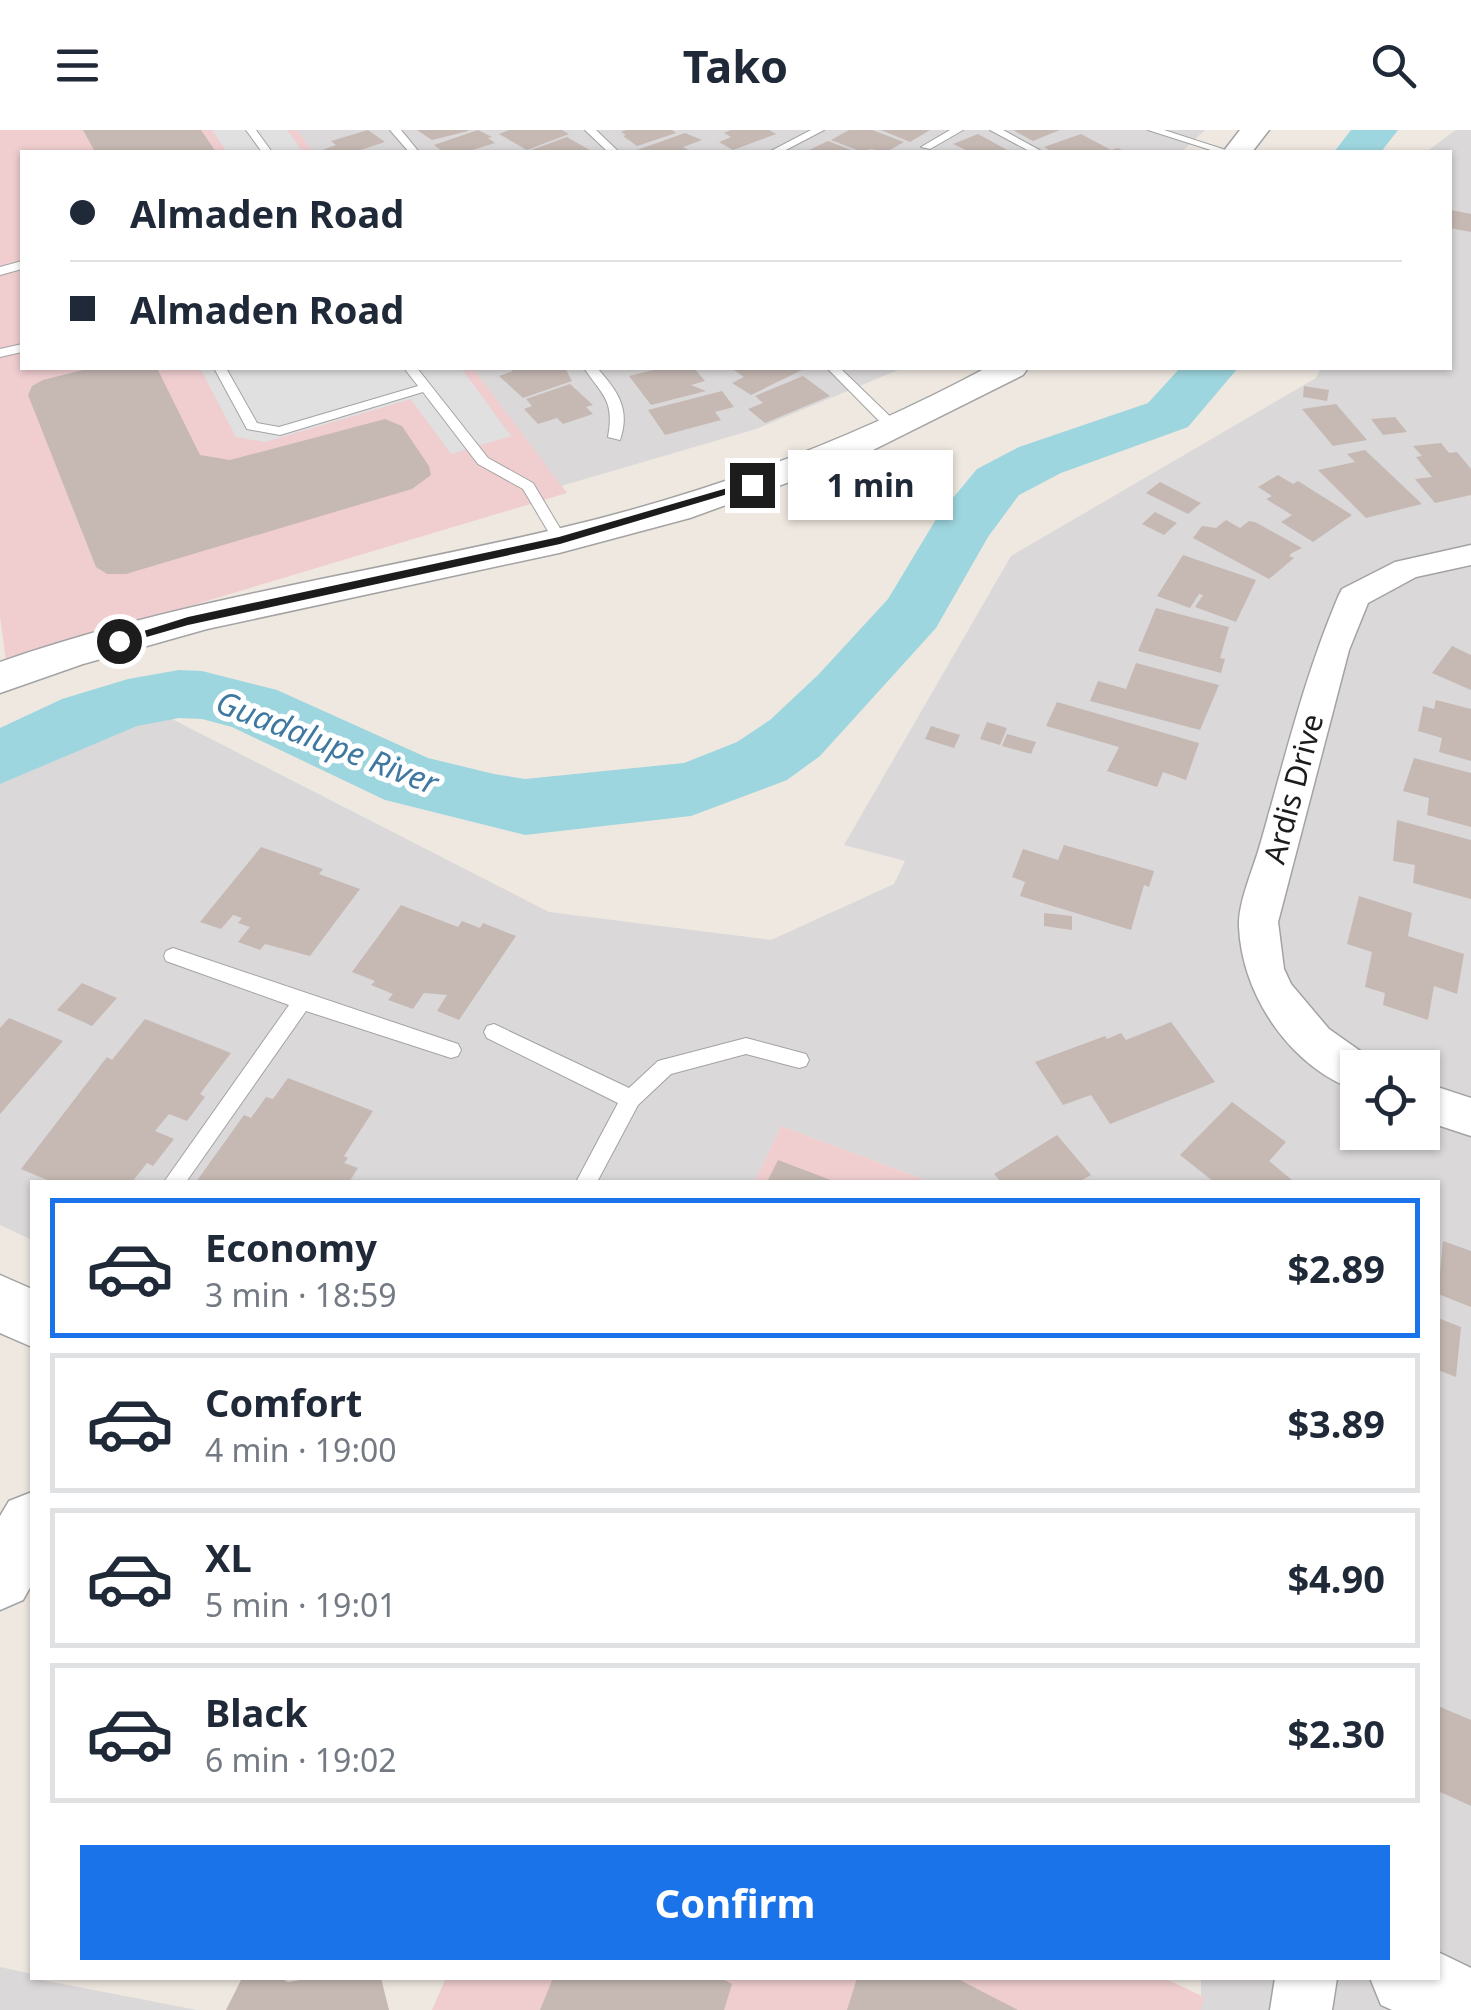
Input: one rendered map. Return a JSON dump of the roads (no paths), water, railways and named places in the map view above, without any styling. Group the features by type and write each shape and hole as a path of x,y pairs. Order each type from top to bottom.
{"street":[{"path":"1239,150 1254,130"},
{"path":"1,676 188,621 560,540 724,496 894,428 1007,370"},
{"name":"Ardis Drive","path":"1340,1060 1314,1042 1275,994 1264,970 1258,922 1332,650 1354,597 1406,569 1471,555"},
{"path":"1440,1107 1471,1117"},
{"path":"0,1303 30,1317"},
{"path":"0,1577 30,1527"},
{"path":"1302,2010 1306,1980"},
{"path":"1412,1980 1471,2008"}],"lane":[{"path":"250,130 265,150"},
{"path":"395,130 412,150"},
{"path":"590,130 612,150"},
{"path":"777,150 802,133 819,130"},
{"path":"926,148 958,130"},
{"path":"995,130 1034,150"},
{"path":"1152,130 1174,140 1218,150"},
{"path":"0,270 20,266"},
{"path":"221,370 252,426 280,431 424,388"},
{"path":"412,370 483,461 528,486 560,540"},
{"path":"592,370 616,398 620,412 615,437"},
{"path":"836,370 894,428"},
{"path":"173,956 451,1050"},
{"path":"175,1180 302,1002"},
{"path":"494,1032 631,1099"},
{"path":"587,1180 631,1099 665,1067 746,1046 798,1060"}],"waterway":[{"name":"Guadalupe River","path":"1359,150 1375,130"},
{"name":"Guadalupe River","path":"0,758 87,717 128,703 179,694 202,695 252,707 411,781 525,807 691,789 762,761 795,738 842,692 913,613 960,530 998,482 1040,460 1168,415 1208,370"}]}
